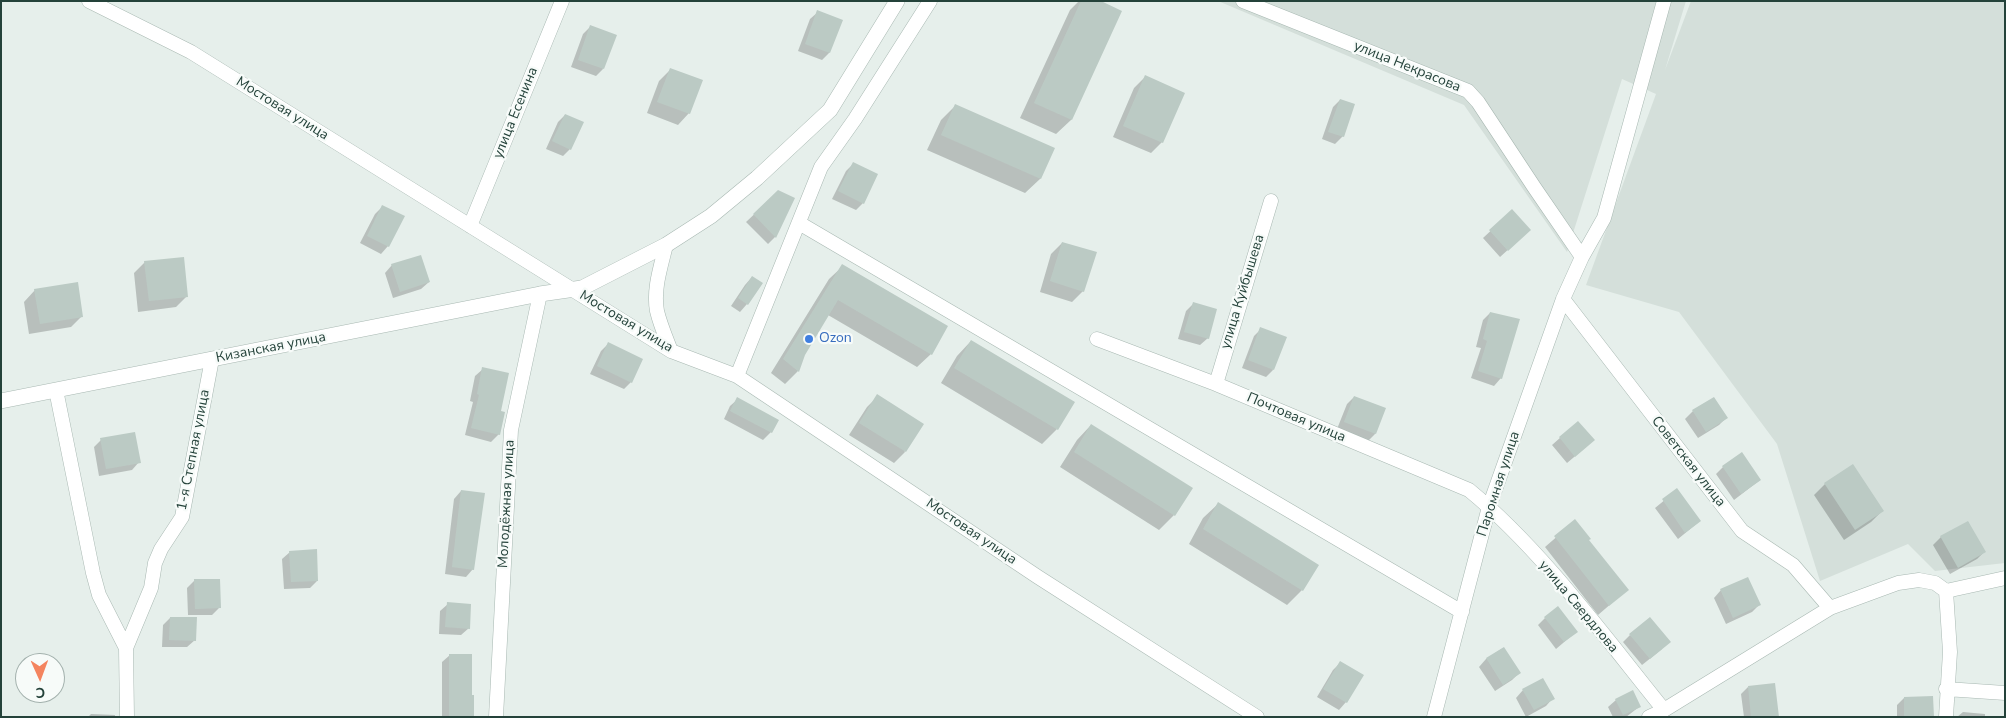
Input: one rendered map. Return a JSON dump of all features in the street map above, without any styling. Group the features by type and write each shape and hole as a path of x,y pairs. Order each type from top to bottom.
{"street":[{"name":"Мостовая улица","path":"89,1 191,52 671,352 737,376 1038,577 1257,717"},
{"name":"улица Есенина","path":"470,226 562,1"},
{"name":"Кизанская улица","path":"1,401 540,294 582,288 666,245 718,211 757,178 830,110 898,1"},
{"path":"737,376 821,167 855,119 930,1"},
{"name":"улица Некрасова","path":"1243,1 1468,91 1478,102 1582,257"},
{"name":"Паромная улица","path":"1434,717 1489,507 1563,299 1582,257 1604,218 1664,1"},
{"name":"улица Куйбышева","path":"1216,384 1271,200"},
{"path":"800,223 1462,612"},
{"path":"666,245 656,285 655,298 657,312 671,352"},
{"name":"Молодёжная улица","path":"496,717 511,430 540,294"},
{"name":"Советская улица","path":"1563,299 1742,531 1800,572 1830,608"},
{"name":"Почтовая улица","path":"1097,339 1216,384 1469,490 1489,507"},
{"name":"1-я Степная улица","path":"127,717 126,648 151,588 155,563 161,549 182,516 212,360"},
{"name":"1-я Степная улица","path":"56,390 99,595 126,648"},
{"name":"улица Свердлова","path":"1489,507 1552,574 1664,710"},
{"path":"1648,717 1664,710 1830,608 1898,582 1920,580 1935,583 1946,591 2005,578"},
{"path":"1946,591 1950,652 1946,689 1946,717"},
{"path":"1946,689 2005,693"}],"shaded area":[{"path":"1218,1 1686,1 1665,70 1691,1 2005,1 2005,563 1935,571 1908,544 1820,581 1777,444 1679,312 1586,285 1656,94 1622,79 1567,252 1464,105"}],"building":[{"path":"1081,1 1101,1 1122,11 1072,120 1034,103"},
{"path":"817,10 843,20 830,53 805,44"},
{"path":"590,25 617,35 604,69 578,60"},
{"path":"670,68 703,80 690,114 657,102"},
{"path":"1145,75 1185,93 1163,143 1123,126"},
{"path":"1340,99 1355,104 1344,137 1328,132"},
{"path":"955,104 1055,148 1041,179 941,135"},
{"path":"565,114 584,122 571,150 552,141"},
{"path":"853,162 878,174 864,204 838,191"},
{"path":"778,190 795,198 776,238 753,214"},
{"path":"382,205 405,216 389,247 367,236"},
{"path":"1512,209 1531,230 1508,251 1489,230"},
{"path":"1062,242 1097,252 1084,292 1050,281"},
{"path":"421,255 430,282 400,292 391,264"},
{"path":"184,257 188,297 149,301 144,261"},
{"path":"842,264 948,326 932,355 838,300 805,355 799,372 783,359"},
{"path":"752,276 763,283 748,305 738,298"},
{"path":"78,282 83,317 40,324 34,289"},
{"path":"1193,302 1217,309 1209,339 1184,332"},
{"path":"1490,312 1520,319 1502,379 1478,371 1487,341 1483,339"},
{"path":"1260,327 1287,337 1274,370 1248,360"},
{"path":"971,340 1075,402 1058,430 954,368"},
{"path":"608,342 643,359 632,383 597,366"},
{"path":"482,367 509,373 501,411 505,412 500,435 471,428 479,395 477,394"},
{"path":"877,394 924,424 906,452 859,423"},
{"path":"1354,396 1386,408 1376,434 1344,422"},
{"path":"737,397 779,420 772,433 730,411"},
{"path":"1714,397 1728,418 1706,432 1692,410"},
{"path":"1578,421 1595,440 1575,457 1559,437"},
{"path":"1091,424 1193,488 1175,516 1074,452"},
{"path":"135,432 141,463 106,469 100,438"},
{"path":"1742,452 1761,480 1741,494 1722,466"},
{"path":"1853,464 1884,511 1855,530 1824,483"},
{"path":"1677,488 1701,521 1685,533 1662,499"},
{"path":"461,490 485,493 474,570 452,567"},
{"path":"1218,502 1319,565 1303,591 1203,529"},
{"path":"1575,519 1591,539 1589,540 1629,590 1609,606 1554,536"},
{"path":"1968,521 1986,552 1958,568 1940,536"},
{"path":"317,549 318,581 291,582 289,551"},
{"path":"1748,577 1761,605 1733,618 1720,589"},
{"path":"194,579 220,579 221,608 195,609"},
{"path":"447,602 471,604 470,629 445,627"},
{"path":"1558,606 1578,632 1564,642 1544,617"},
{"path":"170,617 197,617 196,641 169,640"},
{"path":"1650,617 1671,642 1650,659 1629,634"},
{"path":"1504,647 1521,673 1503,685 1486,658"},
{"path":"449,654 472,654 474,717 449,717"},
{"path":"1340,661 1364,675 1347,703 1323,689"},
{"path":"1543,678 1555,699 1534,710 1522,689"},
{"path":"1775,683 1779,717 1751,717 1748,686"},
{"path":"1633,690 1641,707 1623,715 1615,699"},
{"path":"1933,696 1934,717 1904,717 1904,697"}],"place":[{"name":"Ozon","path":"809,339"}]}
